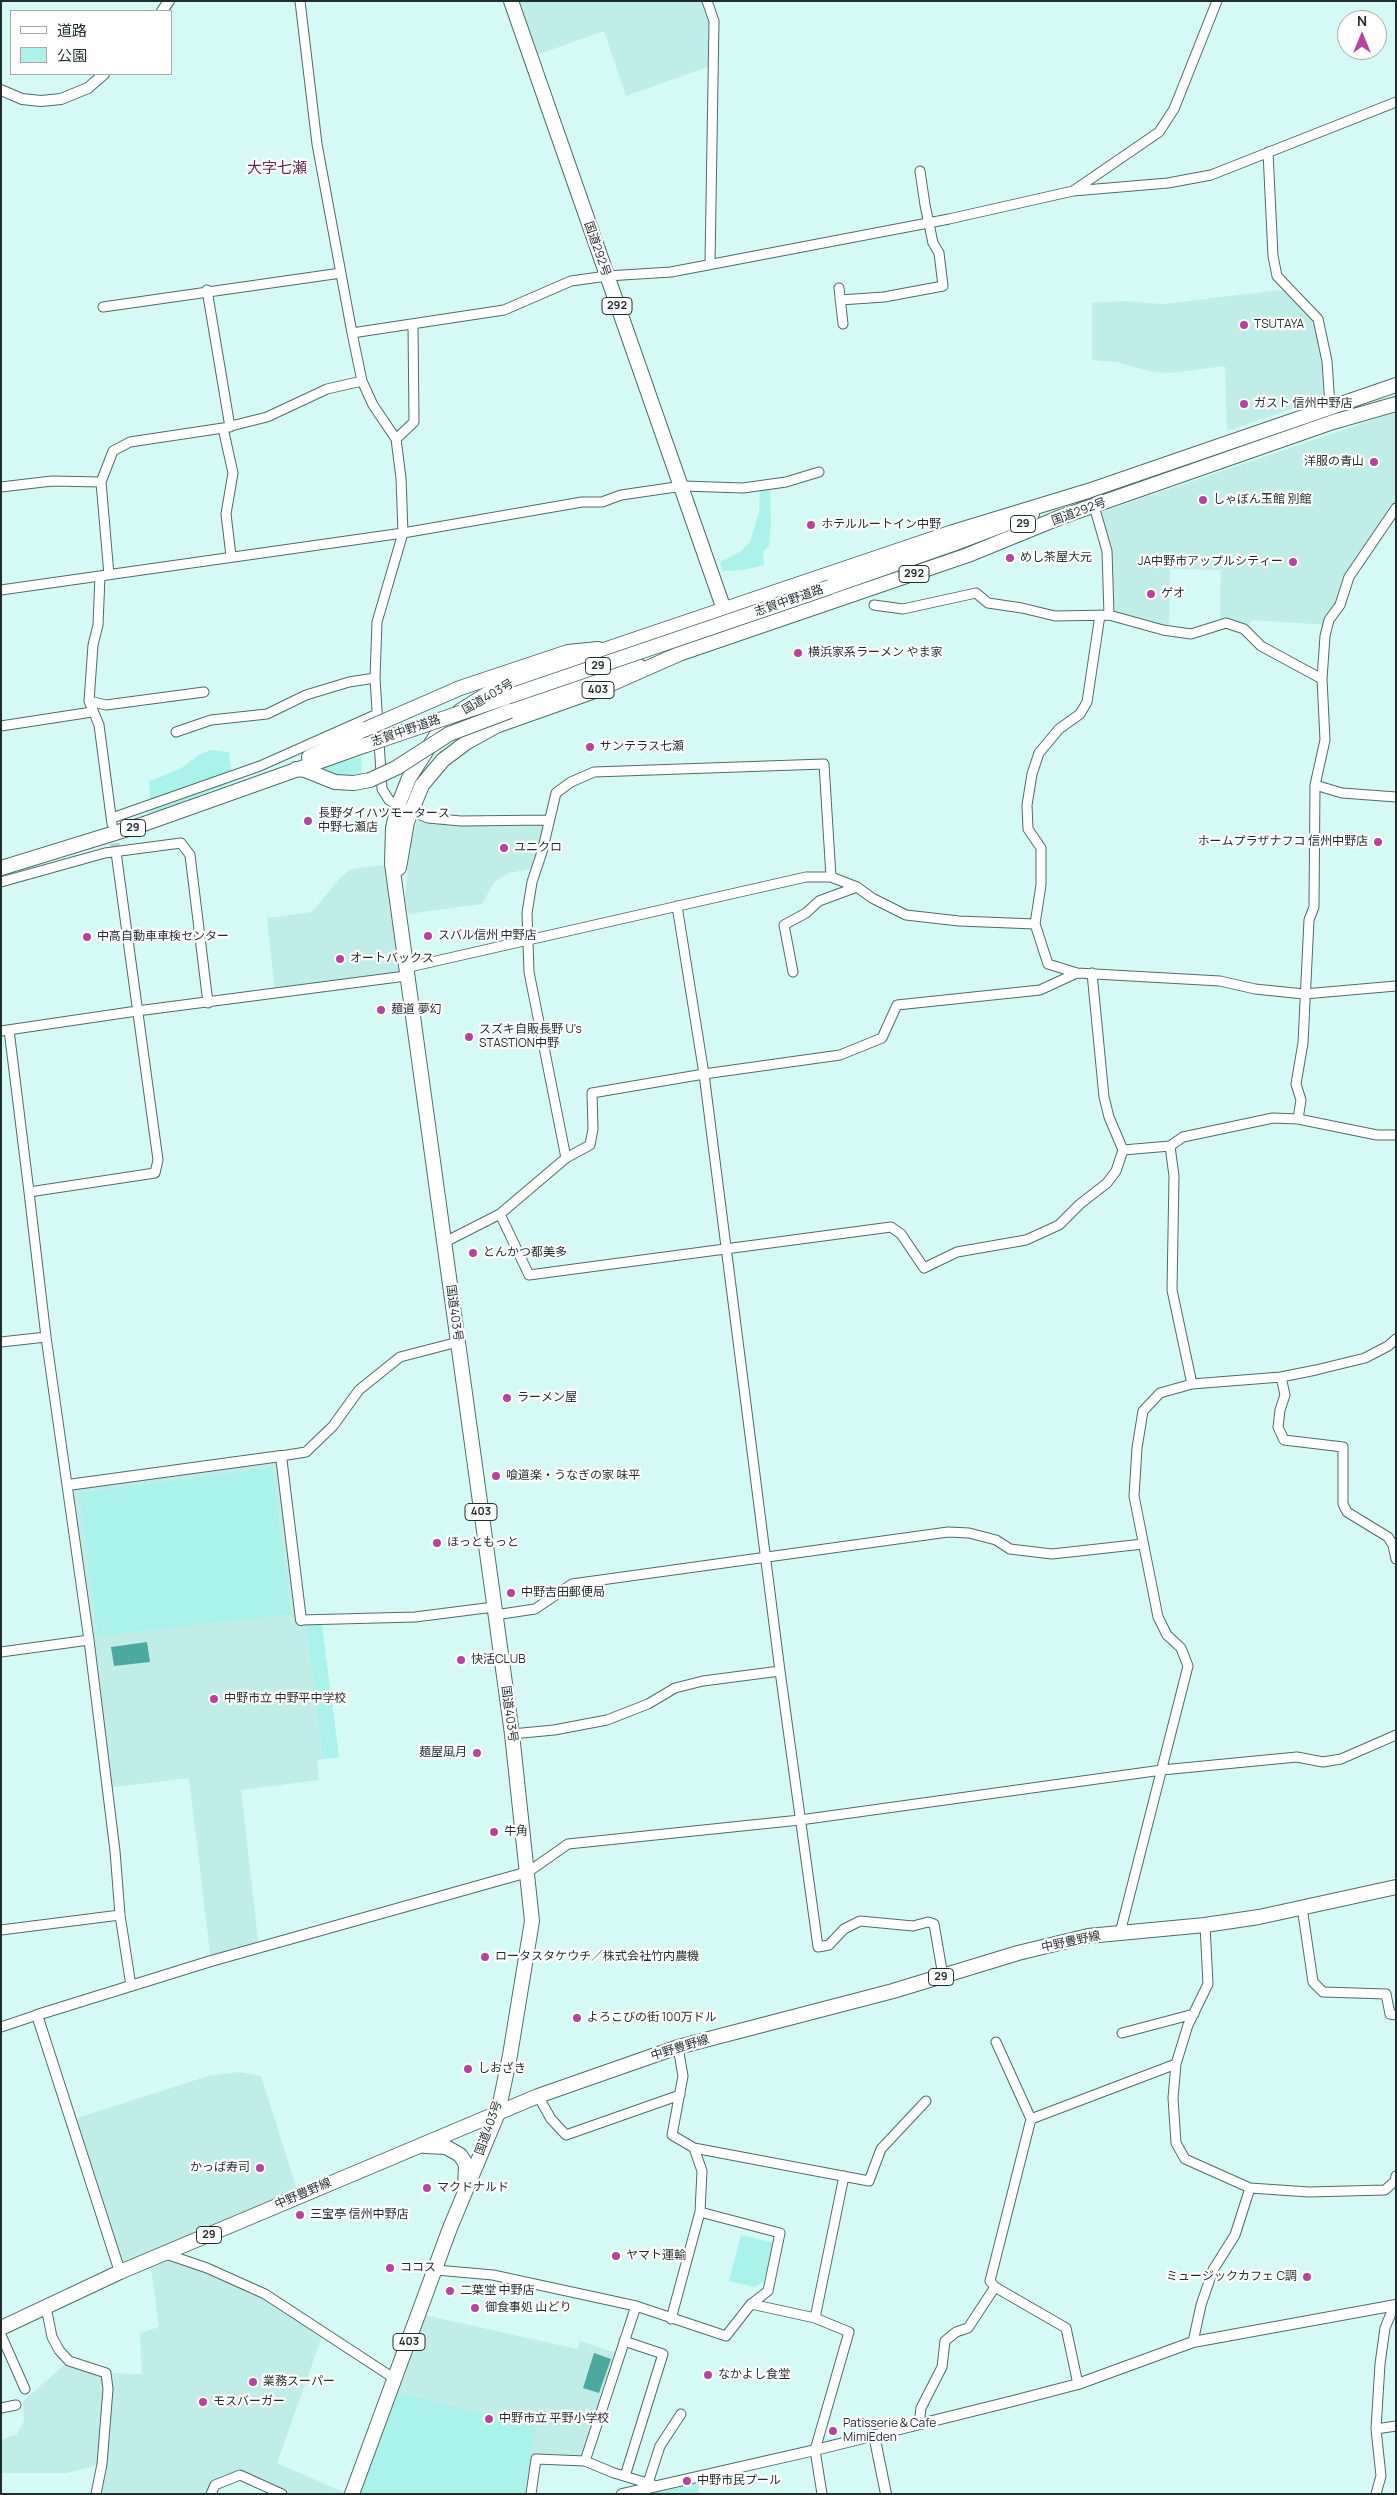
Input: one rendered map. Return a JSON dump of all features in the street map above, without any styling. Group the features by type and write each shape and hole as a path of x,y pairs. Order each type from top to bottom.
{"main road":[{"name":"国道292号","path":"511,1 733,636 968,555 1094,506 1333,422 1396,404"},
{"name":"国道292号","path":"724,610 950,533 1088,491 1330,406 1396,385"},
{"name":"29","path":"953,544 1088,491"},
{"name":"29","path":"953,544 1063,512 1094,506"},
{"name":"志賀中野道路","path":"1,868 132,828 296,769 953,544"},
{"name":"国道403号","path":"404,809 417,763 443,728 460,711 495,689 606,649 724,610"},
{"name":"国道403号","path":"352,2494 465,2190 498,2113 527,1960 532,1921 512,1734 406,972 391,853 393,828 404,809 432,772 464,744 496,726 595,691 679,654 733,636"},
{"name":"29","path":"262,781 366,729 460,688 568,652 606,649"},
{"name":"29","path":"296,769 305,770 335,782 354,784 370,780 396,768 449,734 653,661 679,654"},
{"path":"443,728 456,740 464,744"},
{"name":"中野豊野線","path":"1,2328 120,2272 166,2254 330,2182 419,2147 538,2096 678,2047 943,1976 1018,1953 1088,1936 1204,1925 1259,1917 1396,1887"},
{"path":"419,2147 437,2146 460,2155 466,2164 465,2190"}],"street":[{"path":"300,1 317,144 352,333 362,380 373,405 396,439 401,478 403,533 377,622 375,678 381,785 384,794 404,809 442,821 549,820"},
{"path":"708,1 714,21 710,263"},
{"path":"1073,191 1159,132 1174,109 1217,1"},
{"path":"1,90 22,98 41,101 61,99 88,88 103,75"},
{"path":"352,333 504,310 571,281 607,276 671,272 929,222 1073,191 1168,183 1211,175 1396,102"},
{"path":"1268,152 1273,256 1277,276 1318,319 1327,361 1330,406"},
{"path":"840,300 884,297 942,286 939,253 933,242 920,171"},
{"path":"103,307 207,290 341,273"},
{"path":"839,288 844,324"},
{"path":"207,290 233,472 226,514 231,556"},
{"path":"396,439 414,422 413,325"},
{"path":"109,575 101,482 113,451 130,442 226,428 268,418 327,389 362,380"},
{"path":"1,590 403,533 582,502 602,502 621,495 680,486 743,488 786,482 819,472"},
{"path":"1,487 52,481 101,482"},
{"path":"1094,506 1107,551 1105,615 1087,702 1080,714 1059,729 1039,753 1032,774 1027,805 1028,828 1041,848 1040,885 1035,924 1048,964 1078,972 1187,981 1220,981 1255,989 1304,994 1396,986"},
{"path":"1298,1119 1301,1100 1296,1084 1304,1044 1304,994 1309,920 1314,907 1314,785 1325,740 1322,679 1325,636 1329,620 1340,605 1349,576 1396,508"},
{"path":"100,576 98,625 94,645 89,701 99,725 112,821 260,766 377,714"},
{"path":"874,605 903,609 976,592 988,603 1022,608 1055,616 1105,615 1162,630 1191,634 1226,624 1244,629 1262,646 1322,679"},
{"path":"176,732 211,720 267,714 306,695 349,682 375,678"},
{"path":"89,701 106,705 204,692"},
{"path":"1,726 92,712"},
{"path":"566,1158 530,972 527,913 532,882 542,852 556,793 570,782 594,772 824,764 831,877"},
{"path":"1314,785 1342,793 1396,797"},
{"path":"1,882 116,852 180,843 190,855 208,1003"},
{"path":"29,1192 155,1173 158,1160 116,852"},
{"path":"4,1031 137,1011 208,1003 406,972 529,940 806,877 831,877 857,887 872,898 906,915 959,921 1035,924"},
{"path":"793,972 784,925 806,913 819,901 857,887"},
{"path":"677,906 704,1074 780,1671 818,1947 829,1945 844,1929 860,1921 914,1926 928,1922 934,1924 943,1976"},
{"path":"444,1243 500,1214 566,1158 590,1145 593,1129 592,1093 704,1074 840,1055 882,1038 896,1005 1040,990 1078,972"},
{"path":"500,1214 530,1275 892,1227 901,1234 924,1268 957,1252 1026,1240 1059,1225 1080,1204 1106,1183 1116,1171 1123,1150 1109,1117 1104,1097 1092,973"},
{"path":"1,1021 29,1192 46,1337 89,1640 120,1914 131,1986"},
{"path":"1123,1150 1170,1146 1183,1137 1273,1118 1298,1119 1377,1135 1396,1135"},
{"path":"1170,1146 1174,1176 1172,1290 1192,1384"},
{"path":"1,1342 46,1337"},
{"path":"1120,1933 1188,1666 1181,1648 1167,1635 1158,1616 1134,1496 1137,1448 1143,1411 1160,1393 1192,1384 1280,1377 1365,1358 1388,1346 1396,1339"},
{"path":"68,1485 306,1452 333,1426 359,1390 400,1357 458,1342"},
{"path":"1280,1377 1285,1395 1280,1410 1278,1427 1284,1440 1343,1447 1343,1504 1347,1512 1388,1537 1393,1545 1396,1559"},
{"path":"281,1456 301,1620 535,1609 572,1584 948,1532 969,1533 996,1540 1010,1549 1052,1554 1143,1544"},
{"path":"1,1652 89,1640"},
{"path":"512,1734 554,1730 607,1720 648,1704 675,1688 703,1681 780,1671"},
{"path":"1,2027 297,1936 528,1872 568,1844 800,1820 1162,1770 1298,1757 1323,1762 1341,1759 1396,1735"},
{"path":"1302,1907 1313,1982 1323,1992 1386,1994 1390,2014 1396,2015"},
{"path":"1,1930 120,1914"},
{"path":"1204,1925 1208,1984 1188,2025 1176,2064 1173,2098 1176,2143 1185,2159 1250,2188 1310,2192 1384,2190 1395,2182 1396,2176"},
{"path":"1122,2033 1194,2014"},
{"path":"37,2015 120,2272"},
{"path":"996,2042 1031,2119 990,2281 995,2287 1066,2328 1078,2384"},
{"path":"678,2047 683,2076 672,2135 694,2148 869,2181 881,2149 926,2101"},
{"path":"1031,2119 1176,2064"},
{"path":"538,2096 551,2119 566,2135 680,2095"},
{"path":"671,2320 700,2212 702,2171 694,2148"},
{"path":"814,2318 844,2176"},
{"path":"1193,2342 1201,2305 1213,2270 1235,2235 1250,2188"},
{"path":"436,2270 493,2275 636,2306 671,2320 726,2336 751,2304 768,2291 780,2233 700,2212"},
{"path":"166,2254 207,2268 265,2294 395,2379"},
{"path":"918,2424 921,2408 942,2367 945,2341 956,2332 968,2328 995,2287"},
{"path":"751,2304 814,2318 849,2332 815,2450 822,2494"},
{"path":"585,2461 636,2306"},
{"path":"622,2494 653,2485 815,2450 1078,2384 1193,2342 1395,2306"},
{"path":"1376,2494 1381,2476 1376,2430 1385,2328 1395,2306"},
{"path":"46,2307 52,2337 59,2350 69,2361 106,2373 108,2389 102,2464 96,2494"},
{"path":"1,2335 26,2389"},
{"path":"624,2341 663,2354 625,2476"},
{"path":"1,2408 16,2405"},
{"path":"653,2485 660,2446 681,2414"},
{"path":"1376,2430 1396,2426"},
{"path":"874,2435 886,2494"},
{"path":"531,2494 536,2459 585,2461 653,2485"},
{"path":"211,2494 216,2485 240,2476 282,2494"}],"shaded area":[{"path":"511,1 707,1 714,21 713,65 626,96 604,31 531,57"},
{"path":"1289,289 1318,319 1329,396 1227,431 1225,366 1169,373 1149,371 1116,362 1092,360 1092,303 1123,301 1163,304"},
{"path":"1396,412 1396,508 1371,541 1328,625 1252,620 1244,629 1220,625 1221,570 1170,569 1169,631 1109,615 1107,551 1096,514"},
{"path":"419,815 549,820 537,868 509,873 494,882 482,904 408,914 405,900 410,844"},
{"path":"392,864 406,976 275,993 267,918 312,912 340,878 351,869"},
{"name":"中野市立 中野平中学校","path":"281,1456 301,1620 321,1619 339,1757 317,1760 319,1780 241,1790 259,1947 211,1961 189,1778 107,1788 68,1485"},
{"path":"147,1642 150,1662 114,1666 111,1647"},
{"path":"239,2072 261,2076 299,2196 167,2254 265,2294 324,2331 277,2463 348,2494 282,2494 240,2475 216,2485 211,2494 96,2494 102,2464 67,2473 1,2473 1,2440 17,2434 24,2421 23,2401 69,2361 106,2373 142,2374 140,2333 159,2327 150,2260 120,2272 71,2120 208,2076"},
{"name":"中野市立 平野小学校","path":"420,2314 577,2349 580,2341 620,2354 585,2461 536,2459 531,2494 352,2494"},
{"path":"594,2353 611,2359 599,2393 583,2388"}],"green space":[{"path":"770,487 771,524 769,546 763,552 764,565 744,570 722,571 720,562 740,552 750,542 759,512 760,489"},
{"path":"211,750 229,752 233,782 151,814 149,781 180,769 200,754"},
{"path":"361,757 362,777 335,776 317,768"},
{"path":"272,1468 291,1614 98,1636 79,1493"},
{"path":"321,1619 339,1757 323,1759 306,1620"},
{"path":"741,2235 774,2243 764,2281 755,2287 729,2281"},
{"path":"396,2392 536,2427 525,2494 359,2494"},
{"name":"中野市民プール","path":"696,2477 700,2494 622,2494"}],"tunnel":[{"path":"113,830 116,852"}],"place":[{"name":"TSUTAYA","path":"1244,325"},
{"name":"ガスト 信州中野店","path":"1244,404"},
{"name":"洋服の青山","path":"1374,462"},
{"name":"しゃぼん玉館 別館","path":"1203,500"},
{"name":"ホテルルートイン中野","path":"811,525"},
{"name":"めし茶屋大元","path":"1010,558"},
{"name":"JA中野市アップルシティー","path":"1293,562"},
{"name":"ゲオ","path":"1151,594"},
{"name":"横浜家系ラーメン やま家","path":"798,653"},
{"name":"サンテラス七瀬","path":"590,747"},
{"name":"長野ダイハツモータース 中野七瀬店","path":"308,821"},
{"name":"ホームプラザナフコ 信州中野店","path":"1378,842"},
{"name":"ユニクロ","path":"504,848"},
{"name":"スバル信州 中野店","path":"428,936"},
{"name":"中高自動車車検センター","path":"87,937"},
{"name":"オートバックス","path":"340,959"},
{"name":"麺道 夢幻","path":"381,1010"},
{"name":"スズキ自販長野 U's STASTION中野","path":"469,1037"},
{"name":"とんかつ都美多","path":"473,1253"},
{"name":"ラーメン屋","path":"507,1398"},
{"name":"喰道楽・うなぎの家 味平","path":"496,1476"},
{"name":"ほっともっと","path":"437,1543"},
{"name":"中野吉田郵便局","path":"511,1593"},
{"name":"快活CLUB","path":"461,1660"},
{"name":"中野市立 中野平中学校","path":"214,1699"},
{"name":"麺屋風月","path":"477,1753"},
{"name":"牛角","path":"494,1832"},
{"name":"ロータスタケウチ／株式会社竹内農機","path":"485,1957"},
{"name":"よろこびの街 100万ドル","path":"577,2018"},
{"name":"しおざき","path":"468,2069"},
{"name":"かっぱ寿司","path":"260,2168"},
{"name":"マクドナルド","path":"427,2188"},
{"name":"三宝亭 信州中野店","path":"300,2215"},
{"name":"ヤマト運輸","path":"616,2256"},
{"name":"ココス","path":"390,2268"},
{"name":"ミュージックカフェ C調","path":"1307,2277"},
{"name":"二葉堂 中野店","path":"450,2291"},
{"name":"御食事処 山どり","path":"475,2308"},
{"name":"なかよし食堂","path":"708,2375"},
{"name":"業務スーパー","path":"253,2382"},
{"name":"モスバーガー","path":"203,2402"},
{"name":"中野市立 平野小学校","path":"489,2419"},
{"name":"Patisserie＆Cafe MimiEden","path":"833,2431"},
{"name":"中野市民プール","path":"687,2481"}],"district":[{"name":"大字七瀬","path":"277,169"}]}
